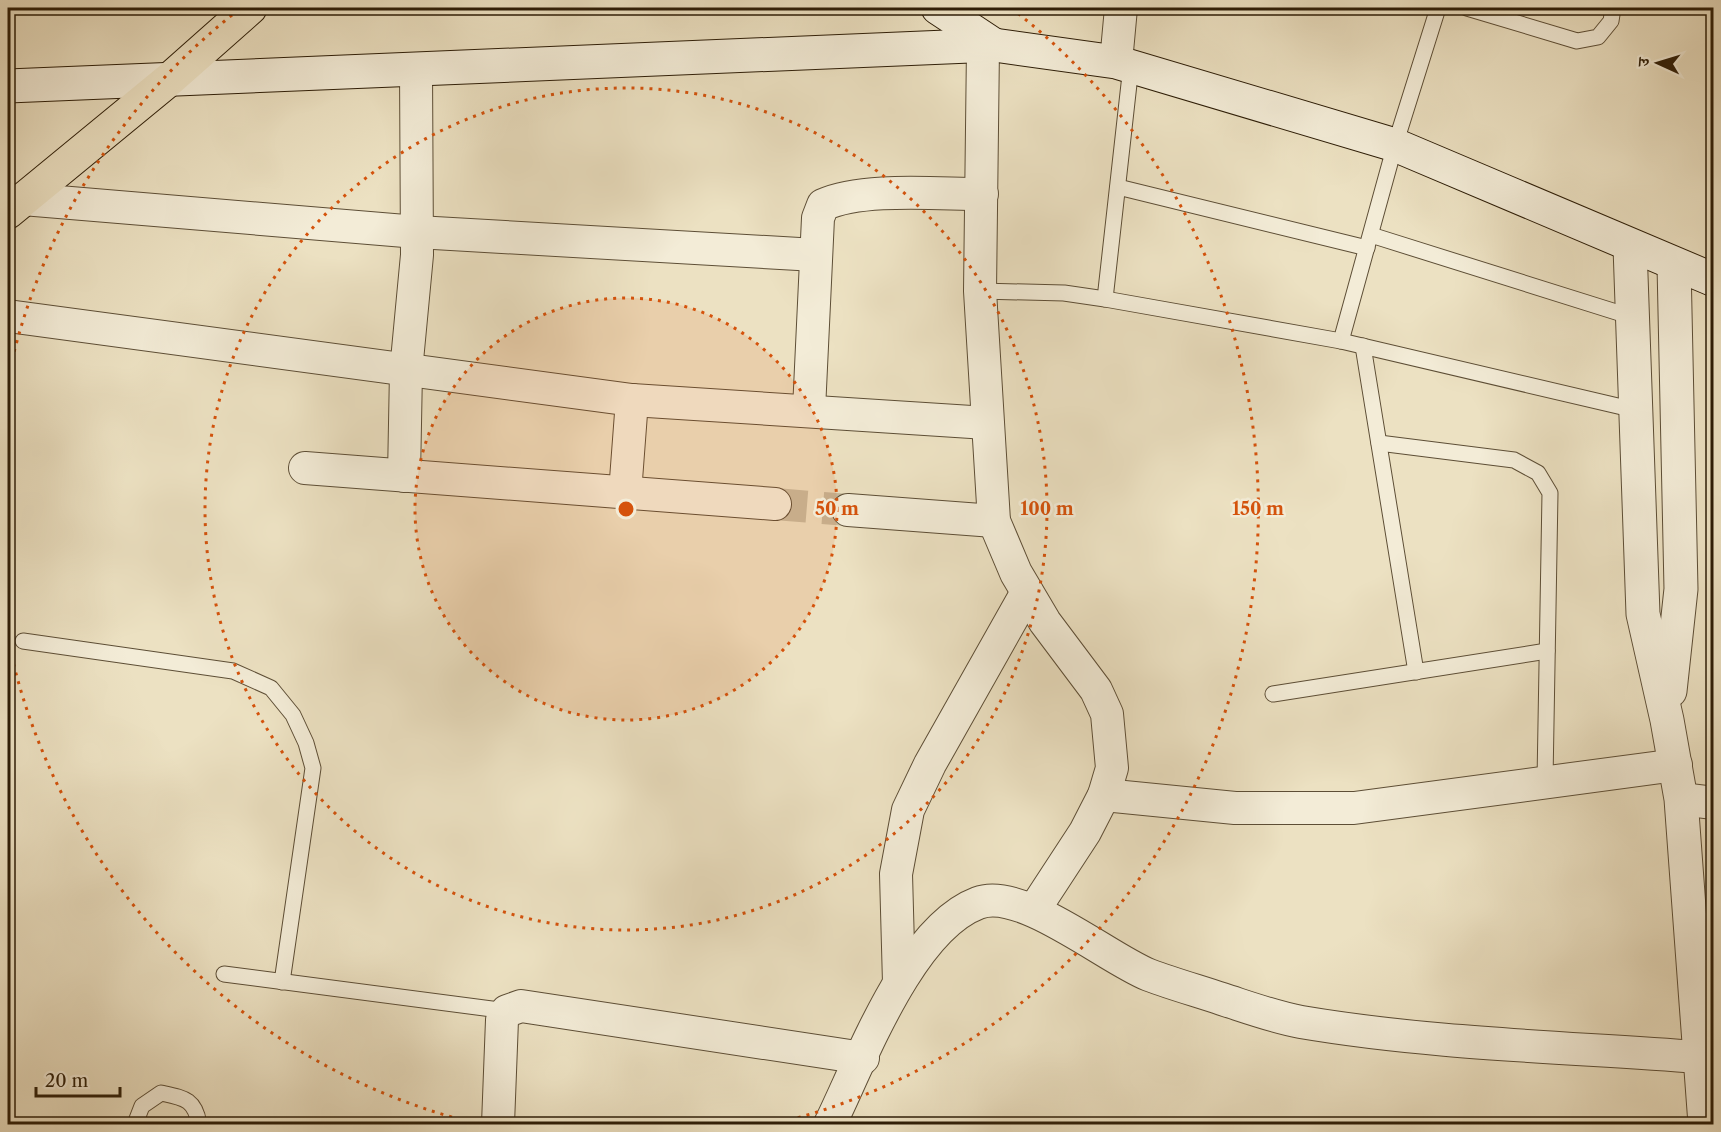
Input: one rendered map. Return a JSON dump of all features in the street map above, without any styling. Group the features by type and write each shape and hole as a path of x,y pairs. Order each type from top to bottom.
{"highway":[{"path":"15,205 171,78 250,8"}],"main road":[{"path":"950,11 989,46"},
{"path":"8,86 989,46 1124,64 1395,145 1630,247 1713,280"},
{"path":"1630,247 1644,614 1676,765 1681,800 1698,1057 1705,1125"},
{"path":"1667,720 1681,589 1674,265"}],"street":[{"path":"1121,8 1124,64"},
{"path":"989,46 980,291 994,521 1027,592 1045,622 1096,690 1107,714 1113,768 1104,795 1085,832 1034,910"},
{"path":"404,476 406,371 417,232 416,69"},
{"path":"809,410 818,218 823,205 838,198 864,195 982,194"},
{"path":"15,205 417,232 816,255"},
{"path":"8,316 632,400 987,423"},
{"path":"625,493 632,400"},
{"path":"305,468 775,504"},
{"path":"848,510 994,521"},
{"path":"899,983 896,874 909,810 930,764 1027,592"},
{"path":"1104,795 1234,808 1354,808 1676,765"},
{"path":"1681,800 1713,803"},
{"path":"830,1125 899,983 924,947 953,917 980,902 1004,902 1034,910 1147,974 1298,1022 1410,1036 1698,1057"},
{"path":"498,1125 502,1020 507,1011 530,1005 863,1058"}],"lane":[{"path":"1341,341 1395,145 1438,8"},
{"path":"1467,8 1576,41 1598,37 1611,21 1613,8"},
{"path":"1105,299 1118,187 1124,64"},
{"path":"1118,187 1369,242 1632,317"},
{"path":"980,291 1064,293 1341,341 1635,410"},
{"path":"1363,346 1416,672"},
{"path":"1379,443 1514,460 1538,473 1550,494 1545,781"},
{"path":"23,641 233,671 270,688 293,715 306,743 313,768 282,982"},
{"path":"1273,694 1547,651"},
{"path":"224,974 507,1011"},
{"path":"135,1125 142,1106 161,1093 185,1098 197,1110 199,1125"}],"tunnel":[{"path":"775,504 848,510"}]}
